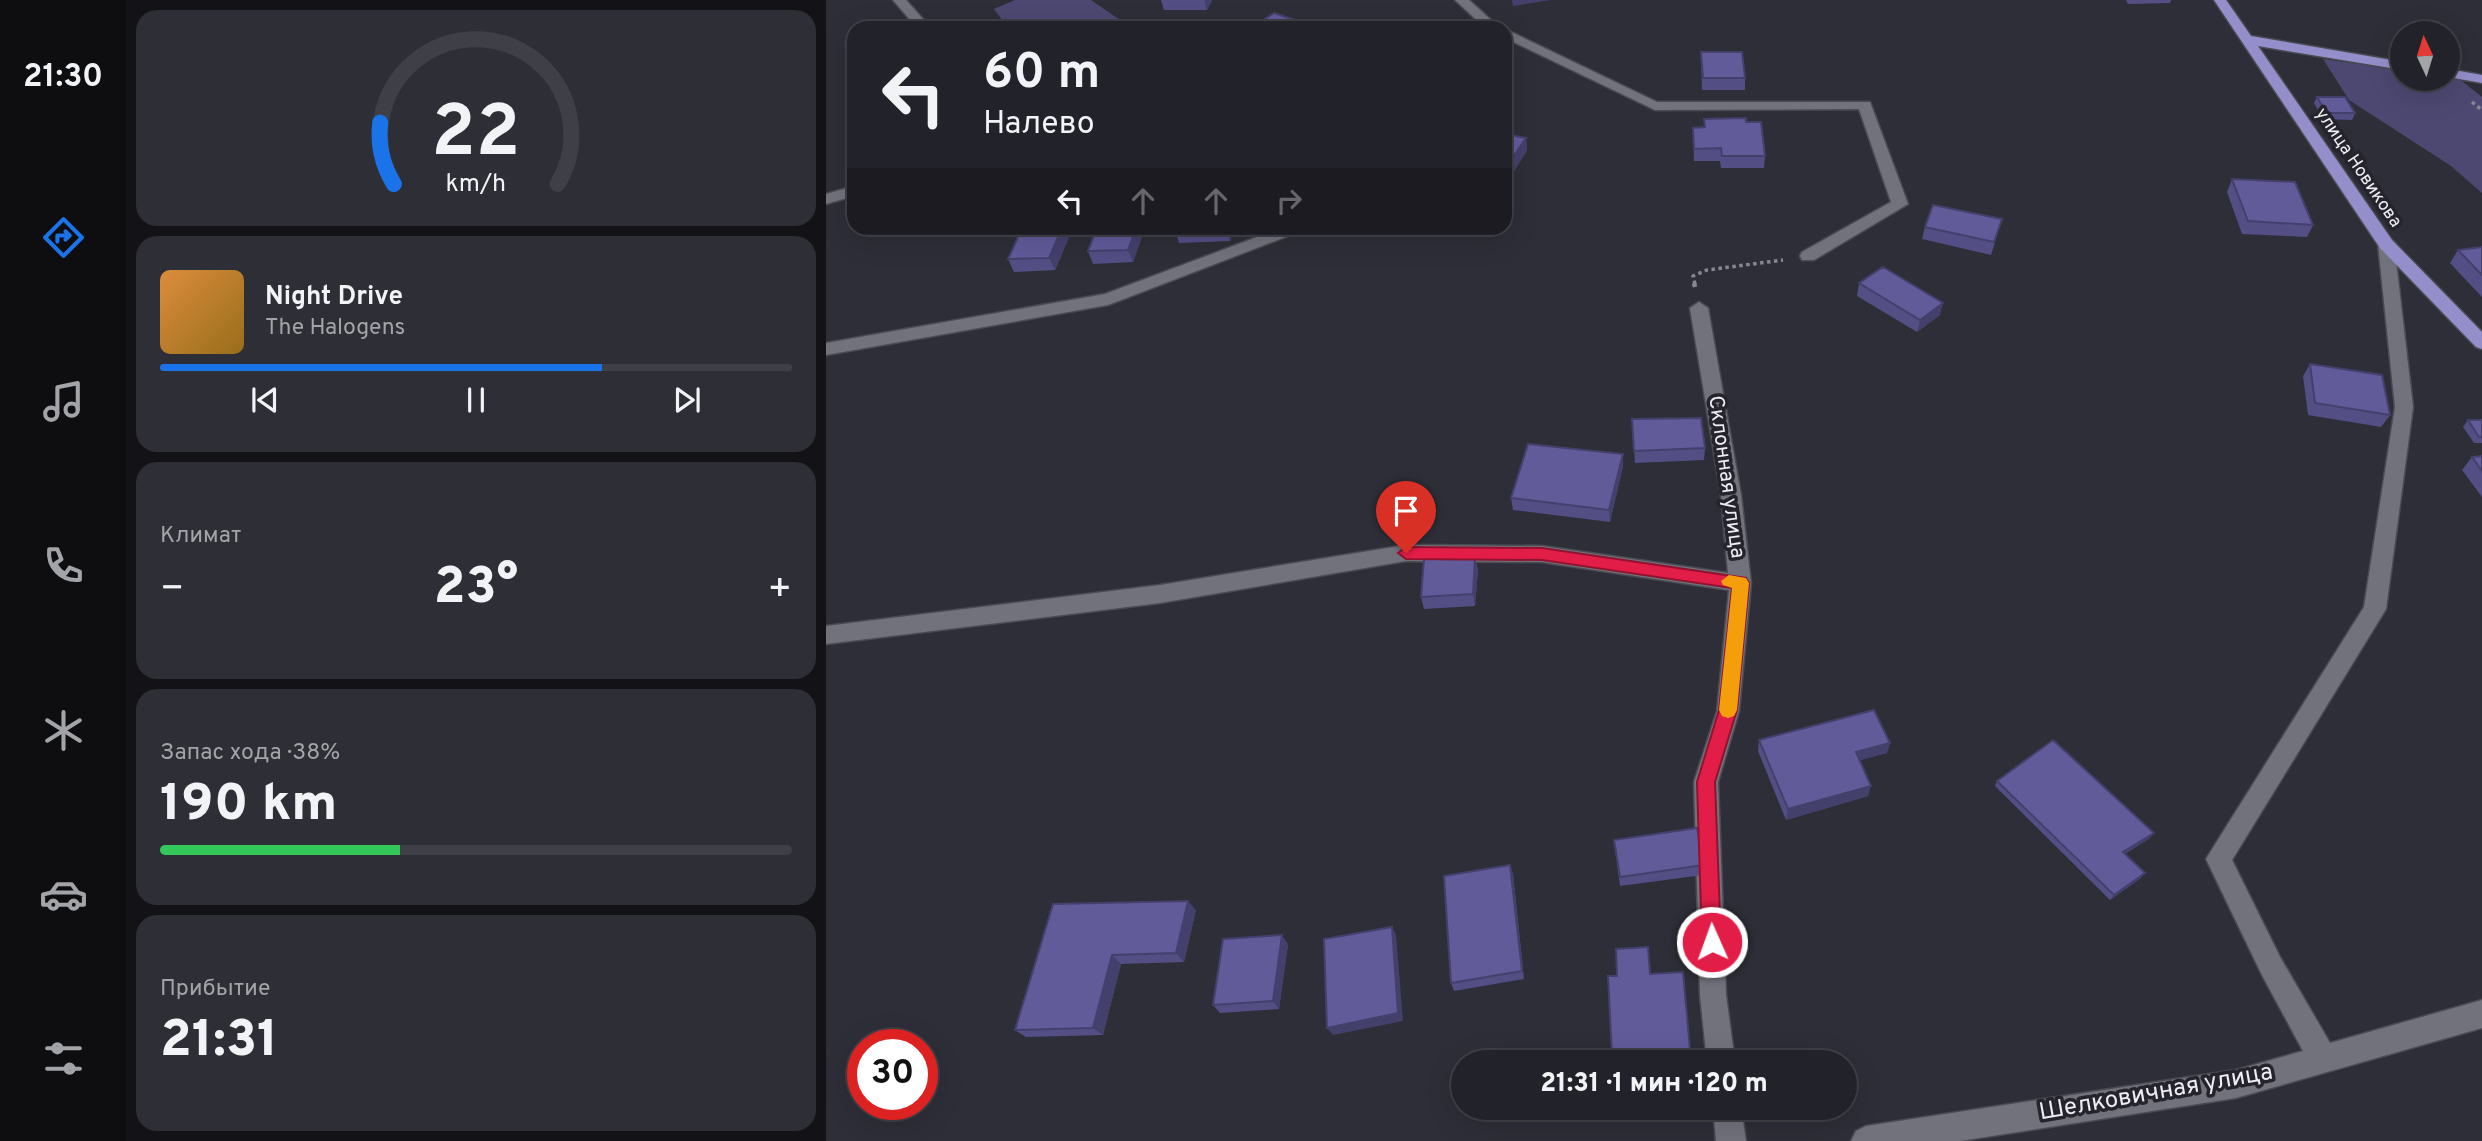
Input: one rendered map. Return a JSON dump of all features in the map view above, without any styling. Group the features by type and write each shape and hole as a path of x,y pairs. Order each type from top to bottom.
{"main road":[{"name":"улица Новикова","path":"2220,0 2386,244 2482,343"},
{"path":"2249,40 2390,64"},
{"path":"2460,76 2482,79"}],"street":[{"path":"900,0 918,21"},
{"path":"1461,0 1482,21"},
{"path":"1512,36 1655,106 1865,105 1900,204 1808,256"},
{"path":"826,199 847,193"},
{"path":"826,349 1108,299 1277,235"},
{"path":"2323,1059 2271,966 2219,859 2375,610 2404,407 2386,244"},
{"name":"Склонная улица","path":"1699,308 1731,495 1741,583 1728,710 1706,782 1713,995 1720,1050"},
{"path":"826,635 1160,594 1406,553 1542,554 1741,583"},
{"name":"Шелковичная улица","path":"1866,1141 2236,1084 2482,1014"},
{"path":"1728,1120 1731,1141"}],"path":[{"path":"1699,308 1693,276 1707,270 1808,256"}],"shaded area":[{"path":"1015,0 1091,0 1122,21 1003,21 994,9"},
{"path":"2323,59 2390,68 2390,91 2460,91 2460,80 2482,97 2482,193 2451,166 2349,100"}],"building":[{"path":"1274,13 1298,21 1262,21"},
{"path":"1701,52 1742,52 1745,78 1703,78"},
{"path":"2317,97 2345,97 2355,113 2326,113"},
{"path":"1746,118 1746,122 1761,122 1765,156 1722,156 1721,148 1694,149 1693,128 1705,127 1704,119"},
{"path":"1512,135 1526,138 1512,159"},
{"path":"2232,179 2295,182 2313,225 2248,221"},
{"path":"1933,205 2002,219 1994,242 1925,227"},
{"path":"1019,235 1059,235 1049,258 1008,259"},
{"path":"1094,235 1133,235 1128,250 1088,251"},
{"path":"2482,247 2482,275 2458,250"},
{"path":"1883,267 1943,303 1920,320 1859,283"},
{"path":"2310,364 2382,375 2390,415 2315,403"},
{"path":"1701,418 1705,448 1634,451 1632,419"},
{"path":"2468,420 2482,420 2482,437 2479,437"},
{"path":"1528,444 1623,454 1609,510 1511,498"},
{"path":"2482,456 2482,471 2472,457"},
{"path":"1475,558 1473,594 1421,597 1424,559"},
{"path":"1874,710 1890,743 1856,752 1871,786 1788,809 1759,740"},
{"path":"2053,740 2154,833 2123,852 2145,873 2114,895 1997,781"},
{"path":"1697,828 1704,865 1620,877 1614,840"},
{"path":"1510,865 1522,971 1451,983 1444,876"},
{"path":"1188,901 1176,953 1112,955 1093,1028 1015,1030 1053,904"},
{"path":"1392,927 1398,1013 1327,1028 1324,939"},
{"path":"1282,935 1273,1001 1213,1005 1223,939"},
{"path":"1648,947 1650,974 1683,972 1690,1050 1612,1050 1608,976 1617,976 1616,949"}],"slow traffic":[{"path":"1728,710 1741,583 1729,581"}],"route":[{"path":"1406,553 1542,554 1741,583 1728,710 1706,782 1712,942"}]}
